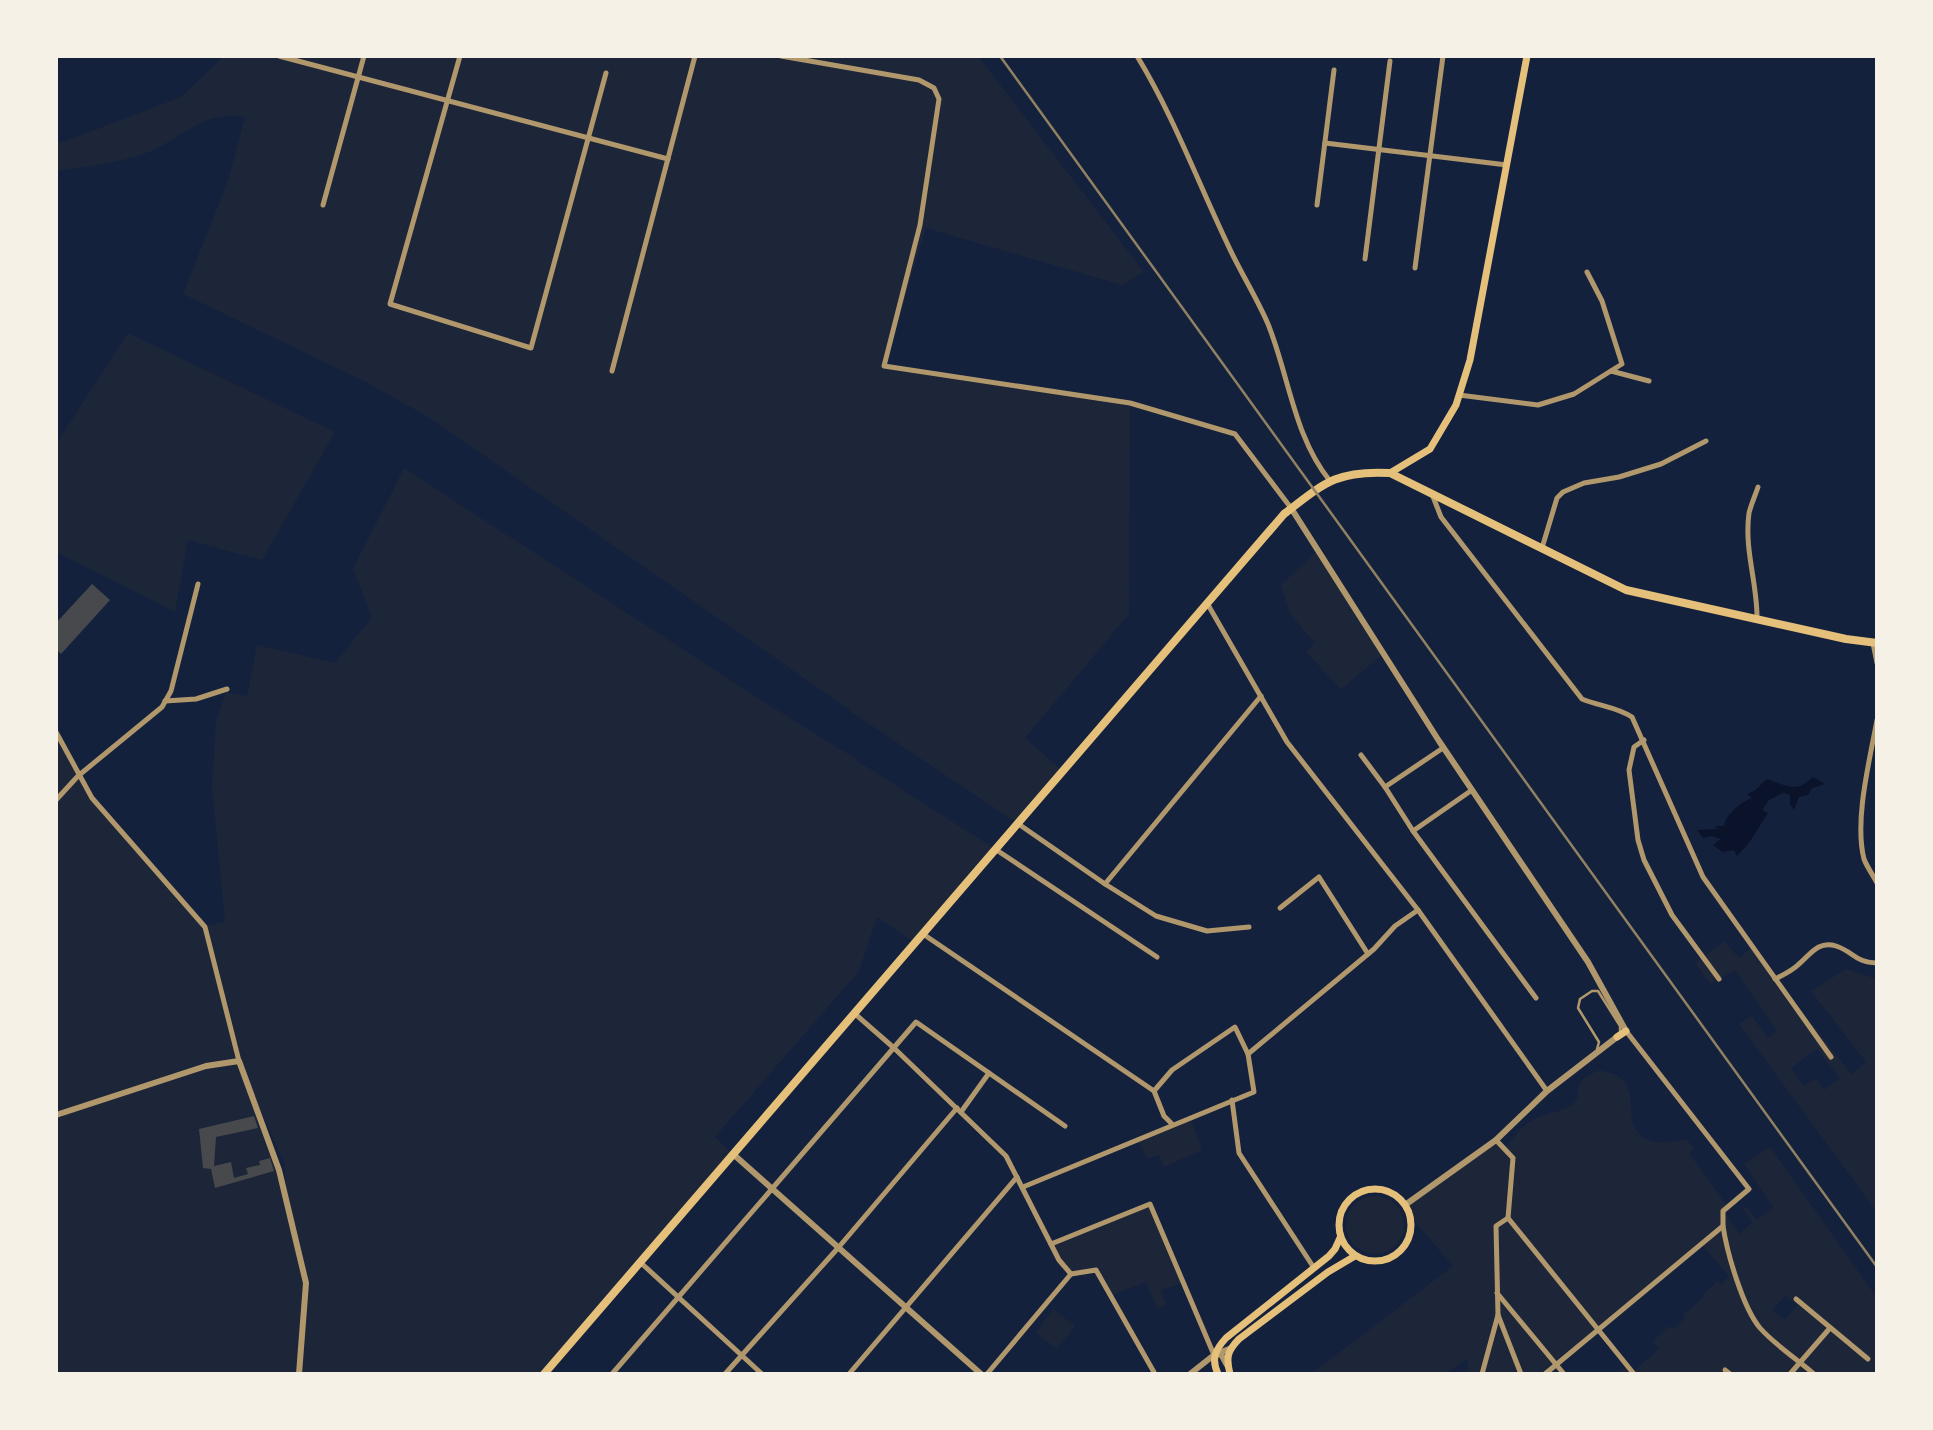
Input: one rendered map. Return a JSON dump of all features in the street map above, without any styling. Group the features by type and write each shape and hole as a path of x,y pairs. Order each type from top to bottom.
{"main road":[{"path":"1390,472 1430,449 1456,405 1471,360 1527,56"},
{"path":"544,1374 1283,513 1319,486 1363,471 1390,472 1626,590 1875,643"},
{"path":"1617,1037 1626,1031"},
{"path":"1363,1190 1387,1191 1397,1196 1410,1216 1408,1240 1401,1251 1391,1258 1367,1261 1355,1256 1340,1238 1339,1215 1344,1204 1363,1190"},
{"path":"1218,1374 1214,1366 1214,1355 1219,1346 1241,1323 1314,1268 1335,1249 1340,1238"},
{"path":"1230,1374 1227,1361 1229,1349 1328,1272 1355,1256"}],"street":[{"path":"279,56 668,159"},
{"path":"323,205 364,56"},
{"path":"460,56 390,304 531,348 606,73"},
{"path":"612,371 695,56"},
{"path":"781,56 919,80 934,88 939,99 920,225 884,366 1130,403 1235,434 1291,508 1443,748 1588,962 1626,1031 1749,1189 1723,1211 1723,1226 1733,1269 1754,1319 1761,1329 1814,1374"},
{"path":"1137,56 1158,91 1227,244 1268,324 1308,444 1318,466 1330,481"},
{"path":"1415,268 1443,56"},
{"path":"1365,260 1390,61"},
{"path":"1317,205 1334,70"},
{"path":"1325,143 1507,166"},
{"path":"1459,394 1538,405 1574,394 1622,364 1602,301 1587,272"},
{"path":"1611,371 1649,380"},
{"path":"1542,548 1557,498 1563,492 1584,483 1619,477 1661,464 1706,441"},
{"path":"1757,617 1747,535 1749,511 1758,487"},
{"path":"1432,494 1441,517 1582,699 1621,709 1632,717 1703,877 1831,1057"},
{"path":"56,800 78,776 162,707 171,691 198,584"},
{"path":"1207,603 1287,742 1418,910 1547,1091"},
{"path":"1875,643 1877,663"},
{"path":"165,701 196,699 227,689"},
{"path":"1105,884 1261,696"},
{"path":"1877,720 1866,783 1861,839 1865,862 1877,883"},
{"path":"56,733 92,798 205,927 239,1061 279,1170 306,1283 299,1374"},
{"path":"1644,740 1634,747 1630,754 1629,770 1644,860 1672,915 1719,979"},
{"path":"1385,787 1443,748"},
{"path":"1361,755 1412,831 1536,998"},
{"path":"1412,831 1472,790"},
{"path":"1017,823 1156,916 1207,932 1250,928"},
{"path":"995,849 1157,957"},
{"path":"1280,908 1319,877 1368,954"},
{"path":"1248,1054 1368,954 1395,926 1418,910"},
{"path":"923,933 1154,1091 1164,1116 1172,1124"},
{"path":"1775,979 1792,970 1815,948 1825,945 1837,946 1860,961 1877,963"},
{"path":"854,1013 1006,1156 1059,1260 1071,1274"},
{"path":"612,1374 916,1022 1065,1126"},
{"path":"1023,1187 1254,1091 1248,1054 1235,1027 1172,1070 1154,1091"},
{"path":"1405,1205 1496,1140 1547,1091 1617,1037"},
{"path":"56,1115 206,1066 239,1061"},
{"path":"725,1374 989,1073"},
{"path":"1232,1100 1240,1153 1314,1268"},
{"path":"1496,1140 1513,1158 1508,1218 1634,1374"},
{"path":"733,1154 981,1374"},
{"path":"849,1374 1017,1177"},
{"path":"1051,1244 1150,1204 1214,1355"},
{"path":"1482,1374 1498,1315 1496,1226 1508,1218"},
{"path":"1545,1374 1723,1226"},
{"path":"640,1262 762,1374"},
{"path":"987,1374 1071,1274 1096,1270 1154,1374"},
{"path":"1497,1293 1564,1374"},
{"path":"1796,1299 1868,1359"},
{"path":"1498,1315 1521,1374"},
{"path":"1790,1374 1830,1328"},
{"path":"1190,1374 1214,1355 1229,1349"},
{"path":"1214,1355 1221,1354 1230,1374"}],"lane":[{"path":"1593,1056 1599,1042 1578,1008 1580,999 1592,992 1600,994 1620,1026 1617,1037"}],"shaded area":[{"path":"224,56 978,56 1144,272 1122,285 926,228 884,366 1130,403 1129,614 1025,738 1063,771 1017,823 850,711 430,418 364,381 183,294 228,181 245,117 216,117 146,153 102,164 56,171 56,142 66,141 181,97"},
{"path":"128,333 335,432 262,560 188,540 175,612 56,552 56,444"},
{"path":"404,468 995,849 915,943 877,917 859,971 715,1137 733,1154 544,1374 56,1374 56,732 92,798 205,927 225,922 212,786 216,722 226,692 247,696 257,645 335,663 372,617 353,569","holes":["245,1076 285,1165 285,1190"]},
{"path":"1318,550 1383,654 1341,689 1306,652 1315,643 1290,614 1281,585"},
{"path":"1813,777 1825,784 1812,788 1808,795 1799,797 1794,810 1790,804 1790,795 1783,793 1769,800 1762,810 1768,813 1749,843 1737,856 1734,850 1723,852 1713,845 1721,839 1711,836 1703,838 1697,830 1724,826 1735,809 1752,798 1747,794 1767,779 1796,787"},
{"path":"1724,941 1739,958 1752,947 1851,1074 1866,1062 1811,991 1846,969 1877,979 1877,1212 1739,1024 1752,1016 1768,1038 1777,1031 1735,970 1710,984 1695,963","holes":["1817,1049 1840,1078 1824,1090 1815,1078 1804,1086 1791,1068"]},
{"path":"1600,1070 1616,1075 1624,1082 1629,1091 1635,1129 1642,1136 1657,1142 1686,1140 1695,1147 1689,1153 1728,1207 1723,1211 1739,1234 1753,1222 1742,1208 1745,1206 1757,1220 1773,1207 1744,1164 1770,1147 1877,1298 1877,1374 1614,1374 1627,1365 1632,1371 1636,1369 1659,1349 1653,1341 1669,1326 1673,1329 1685,1318 1683,1315 1704,1297 1717,1281 1721,1285 1729,1276 1701,1244 1545,1374 1467,1374 1468,1358 1446,1374 1311,1374 1453,1266 1410,1216 1405,1205 1496,1140 1505,1149 1531,1121 1572,1105 1578,1097 1583,1079","holes":["1785,1296 1797,1305 1785,1320 1772,1311"]},
{"path":"1190,1117 1202,1150 1164,1167 1159,1155 1147,1159 1137,1139"},
{"path":"1369,1196 1381,1196 1396,1204 1404,1219 1404,1231 1396,1246 1381,1254 1369,1254 1354,1246 1346,1231 1346,1219 1354,1204"},
{"path":"1150,1204 1184,1283 1161,1290 1166,1305 1157,1308 1146,1282 1110,1296 1096,1270 1071,1274 1051,1244"},
{"path":"1053,1309 1075,1326 1057,1349 1036,1333"}],"building":[{"path":"92,584 110,600 61,654 56,649 56,623"},
{"path":"254,1116 258,1128 216,1137 214,1166 231,1162 234,1178 248,1174 246,1168 260,1165 259,1161 270,1158 274,1171 215,1188 211,1169 203,1168 199,1129"}],"railway":[{"path":"1000,56 1877,1267"}]}
